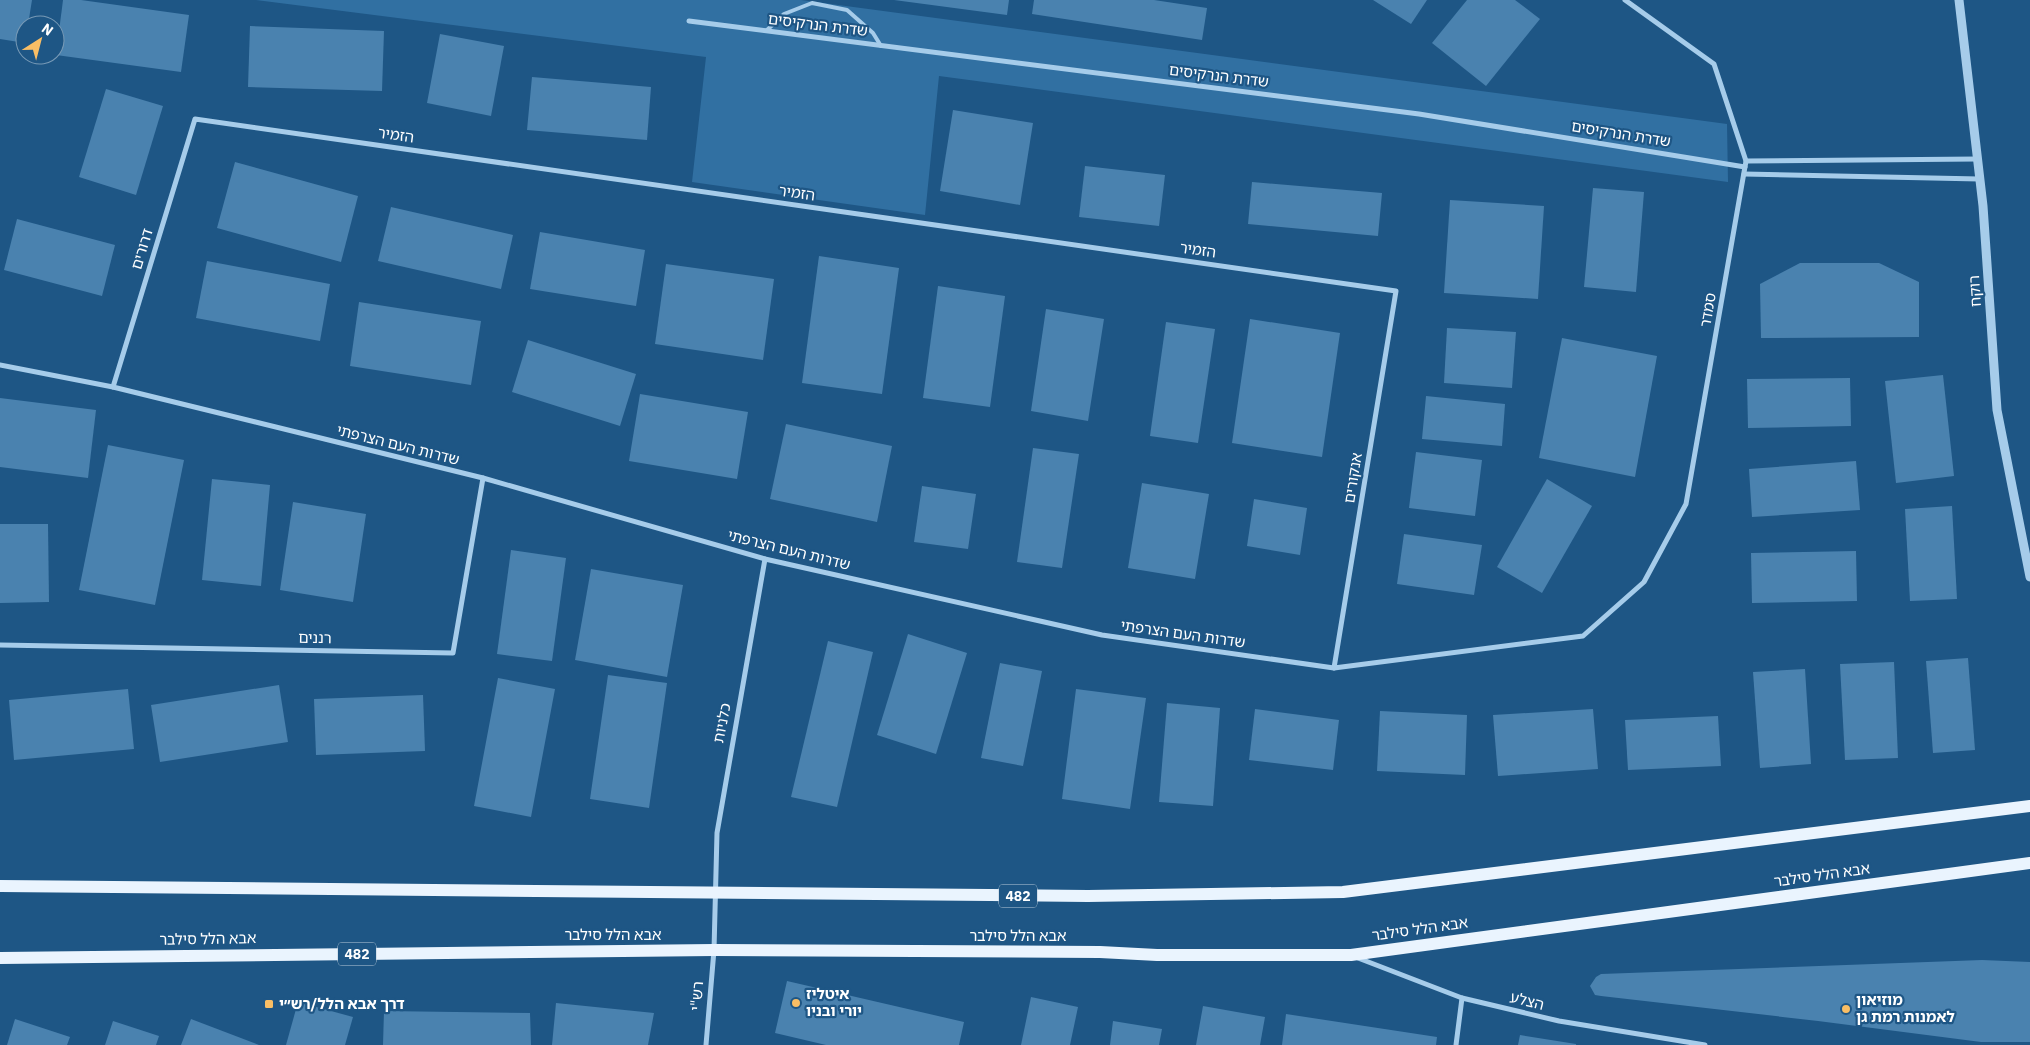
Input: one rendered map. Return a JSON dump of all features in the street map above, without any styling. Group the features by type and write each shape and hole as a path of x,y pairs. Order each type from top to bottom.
{"main road":[{"name":"482","path":"0,886 1088,896 1343,892 2030,806"},
{"name":"אבא הלל סילבר","path":"0,958 714,950 1100,952 1157,955 1350,955 2030,863"}],"street":[{"name":"סמדר","path":"1583,636 1644,582 1686,504 1746,161 1714,64 1625,0"},
{"name":"רוקח","path":"1959,0 1979,179 1997,410 2030,577"},
{"name":"שדרת הנרקיסים","path":"689,21 1418,114 1745,168"},
{"name":"הזמיר","path":"195,119 1396,291"},
{"name":"דרורים","path":"113,387 195,119"},
{"path":"1746,161 1977,159"},
{"path":"1744,174 1979,179"},
{"name":"אנקורים","path":"1334,668 1396,291"},
{"name":"שדרות העם הצרפתי","path":"0,365 113,387 483,478 765,559 1102,635 1334,668 1583,636"},
{"name":"רננים","path":"0,645 453,654 483,478"},
{"name":"כלניות","path":"714,950 717,833 726,767 765,559"},
{"name":"רש\"י","path":"706,1045 714,950"},
{"name":"הצלע","path":"1350,955 1462,998 1559,1021 1705,1045"},
{"path":"1456,1045 1462,998"}],"lane":[{"path":"766,31 784,14 812,3 848,10 873,33 881,46"}],"shaded area":[{"path":"256,0 801,0 1727,124 1728,182 939,76 925,215 692,182 706,57"}],"building":[{"path":"0,0 32,0 30,15 15,15 15,41 0,39"},
{"path":"63,0 81,0 189,15 181,72 65,56 65,15 61,15"},
{"path":"894,0 1009,0 1007,15"},
{"path":"1034,0 1154,0 1207,8 1202,40 1032,14"},
{"path":"1373,0 1427,0 1411,24"},
{"path":"1467,0 1515,0 1540,19 1486,86 1432,43"},
{"path":"250,26 384,31 382,91 248,87"},
{"path":"440,34 504,46 491,116 427,103"},
{"path":"532,77 651,87 647,140 527,130"},
{"path":"106,89 163,106 136,195 79,177"},
{"path":"953,110 1033,123 1020,205 940,191"},
{"path":"235,162 358,196 341,262 217,228"},
{"path":"1085,166 1165,175 1159,226 1079,217"},
{"path":"1252,182 1382,193 1378,236 1248,224"},
{"path":"1593,188 1644,192 1636,292 1584,287"},
{"path":"1450,200 1544,206 1538,299 1444,293"},
{"path":"391,207 513,235 501,289 378,261"},
{"path":"17,219 115,245 102,296 4,270"},
{"path":"540,232 645,250 636,306 530,289"},
{"path":"819,256 899,268 882,394 802,383"},
{"path":"207,261 330,284 320,341 196,318"},
{"path":"1800,263 1879,263 1919,282 1919,337 1761,338 1760,284"},
{"path":"666,264 774,279 763,360 655,344"},
{"path":"938,286 1005,296 990,407 923,398"},
{"path":"359,302 481,321 471,385 350,366"},
{"path":"1046,309 1104,319 1088,421 1031,411"},
{"path":"1250,319 1340,333 1322,457 1232,443"},
{"path":"1166,322 1215,329 1198,443 1150,436"},
{"path":"1447,328 1516,332 1512,388 1444,383"},
{"path":"1562,338 1657,356 1635,477 1539,458"},
{"path":"528,340 636,374 620,426 512,392"},
{"path":"1943,375 1954,476 1896,483 1885,381"},
{"path":"1850,378 1851,426 1748,428 1747,379"},
{"path":"640,394 748,412 737,479 629,461"},
{"path":"1426,396 1505,404 1502,446 1422,439"},
{"path":"0,398 96,410 88,478 0,467"},
{"path":"786,424 892,446 877,522 770,499"},
{"path":"108,445 184,460 155,605 79,590"},
{"path":"1033,448 1079,454 1062,568 1017,562"},
{"path":"1416,452 1482,460 1475,516 1409,508"},
{"path":"1856,461 1860,510 1752,517 1749,469"},
{"path":"212,479 270,485 261,586 202,580"},
{"path":"1547,479 1592,506 1542,593 1497,567"},
{"path":"1142,483 1209,494 1195,579 1128,568"},
{"path":"922,486 976,494 968,549 914,542"},
{"path":"1254,499 1307,508 1300,555 1247,546"},
{"path":"293,502 366,514 353,602 280,590"},
{"path":"1952,506 1957,599 1910,601 1905,509"},
{"path":"0,524 48,524 49,602 0,603"},
{"path":"1404,534 1482,545 1474,595 1397,584"},
{"path":"511,550 566,558 552,661 497,654"},
{"path":"1856,551 1857,601 1752,603 1751,553"},
{"path":"591,569 683,585 667,677 575,660"},
{"path":"908,634 967,653 936,754 877,735"},
{"path":"828,641 873,652 837,807 791,797"},
{"path":"1968,658 1975,750 1933,753 1926,661"},
{"path":"1894,662 1898,758 1845,760 1840,664"},
{"path":"1000,663 1042,671 1023,766 981,758"},
{"path":"1805,669 1811,764 1760,768 1753,672"},
{"path":"608,675 667,683 649,808 590,799"},
{"path":"498,678 555,689 531,817 474,806"},
{"path":"279,685 288,742 160,762 151,705"},
{"path":"128,689 134,749 14,760 9,700"},
{"path":"1076,689 1146,698 1130,809 1062,799"},
{"path":"423,695 425,751 316,755 314,699"},
{"path":"1167,703 1220,708 1213,806 1159,802"},
{"path":"1255,709 1339,720 1333,770 1249,760"},
{"path":"1593,709 1598,769 1498,776 1493,715"},
{"path":"1380,711 1467,715 1465,775 1377,771"},
{"path":"1718,716 1721,766 1628,770 1625,720"},
{"name":"מוזיאון לאמנות רמת גן","path":"1982,960 2030,962 2030,1042 1981,1042 1601,996 1595,995 1590,986 1596,977 1601,974"},
{"path":"787,981 964,1022 959,1045 826,1045 775,1033"},
{"path":"1031,997 1078,1007 1070,1045 1021,1045"},
{"path":"298,1002 353,1017 345,1045 286,1045"},
{"path":"556,1003 654,1013 648,1045 552,1045"},
{"path":"1203,1006 1265,1017 1260,1045 1196,1045"},
{"path":"384,1011 530,1013 531,1045 383,1045"},
{"path":"1286,1014 1437,1037 1436,1045 1282,1045"},
{"path":"15,1019 70,1037 67,1045 7,1045"},
{"path":"191,1019 259,1045 181,1045"},
{"path":"113,1021 159,1036 156,1045 105,1045"},
{"path":"1113,1021 1162,1029 1159,1045 1110,1045"},
{"path":"1520,1035 1576,1044 1576,1045 1518,1045"}],"place":[{"name":"איטליז יורי ובניו","path":"796,1003"},
{"name":"דרך אבא הלל/רש״י","path":"269,1004"},
{"name":"מוזיאון לאמנות רמת גן","path":"1846,1009"}]}
